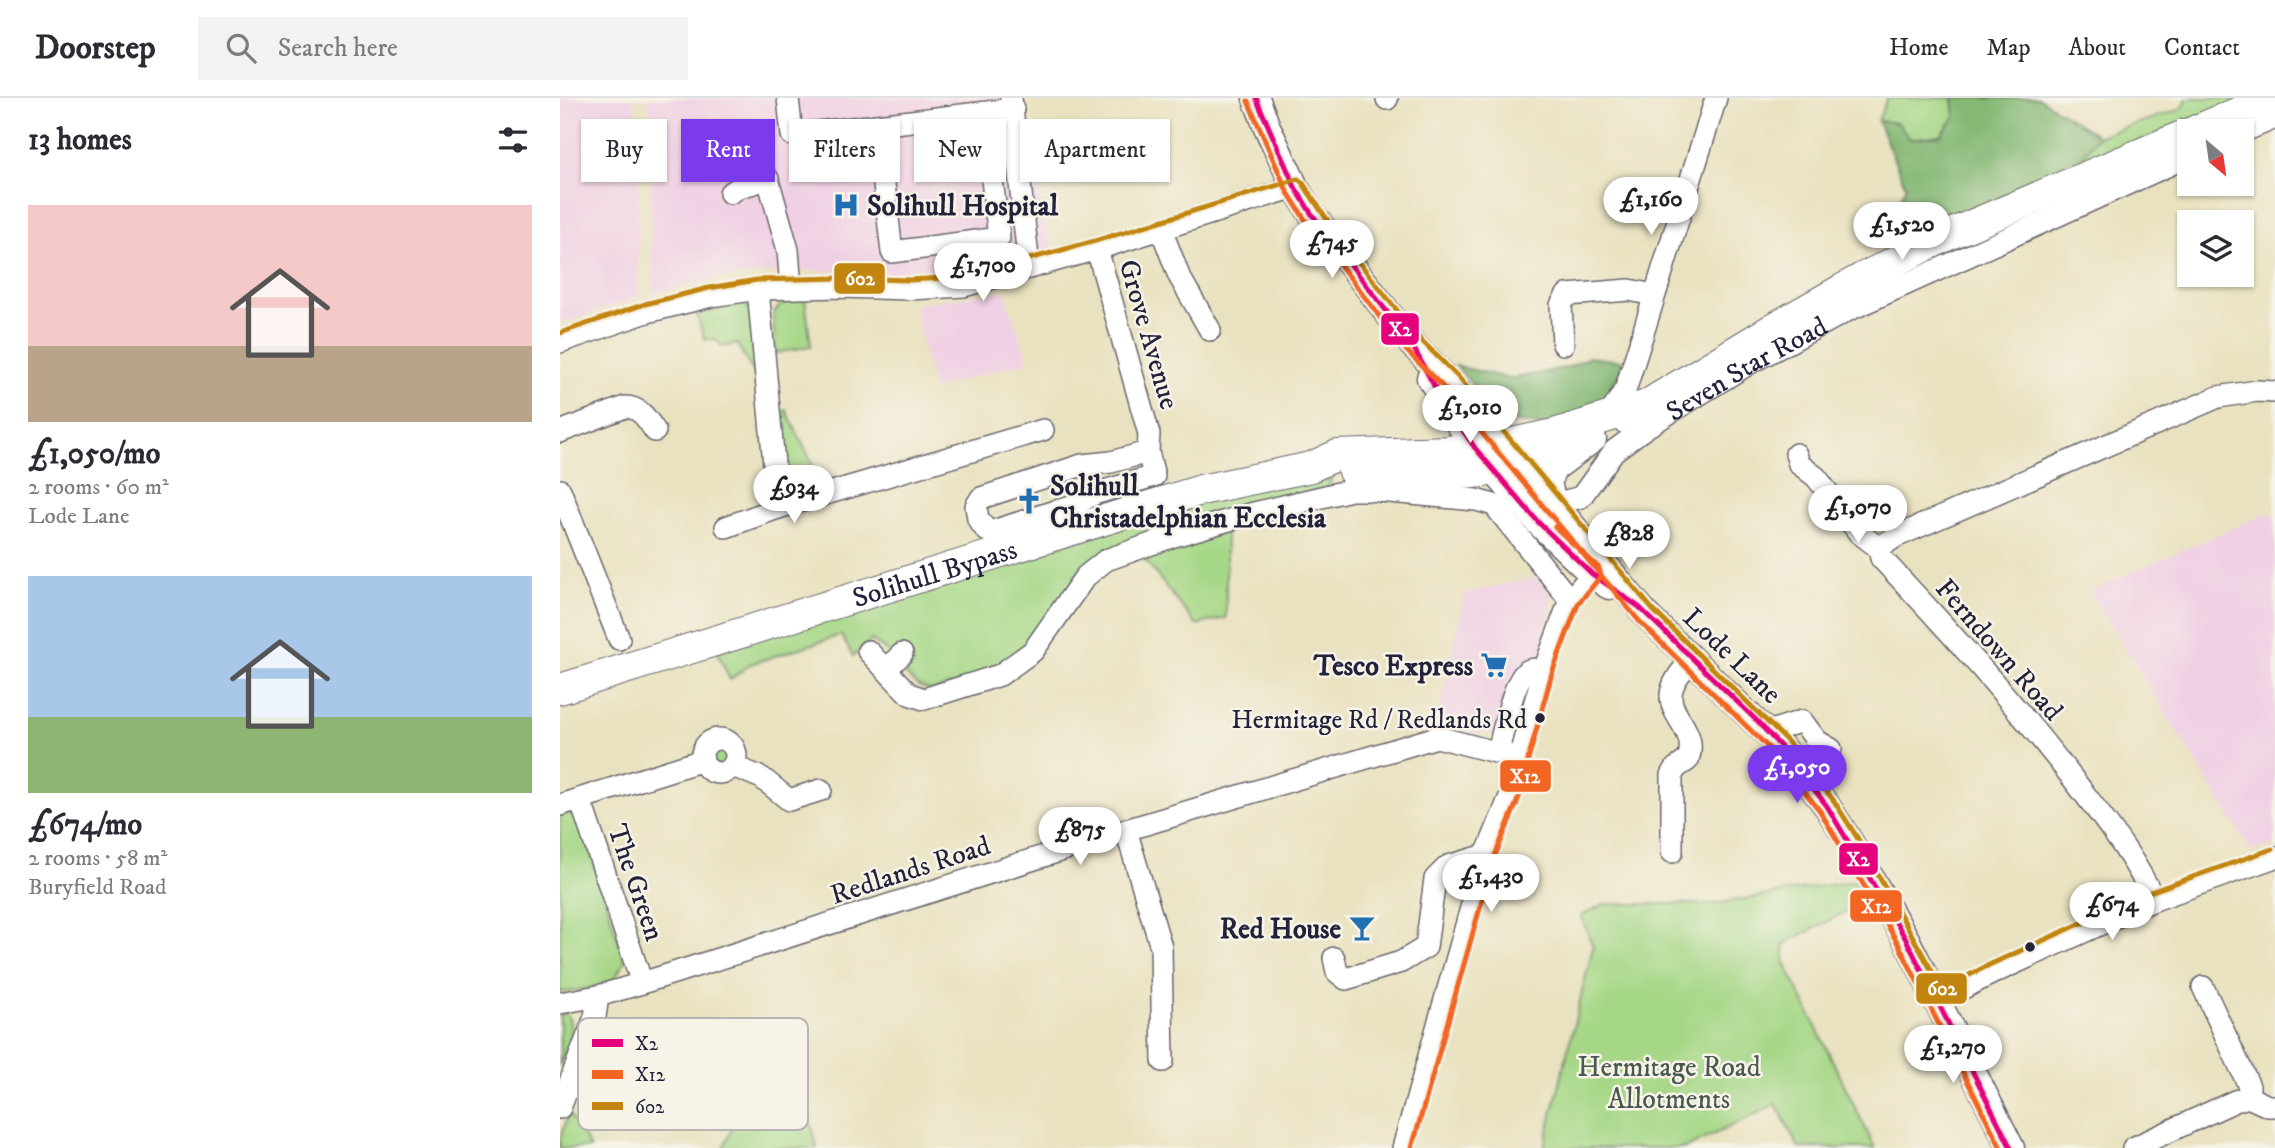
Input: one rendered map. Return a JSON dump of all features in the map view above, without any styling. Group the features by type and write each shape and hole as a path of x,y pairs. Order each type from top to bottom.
{"highway":[{"name":"Seven Star Road","path":"2223,119 2272,98"},
{"name":"Seven Star Road","path":"1498,457 1600,428 1862,278 1953,247 2177,139"},
{"name":"Solihull Bypass","path":"560,689 1201,490 1311,467 1338,455 1432,451 1498,457"},
{"name":"Solihull Bypass","path":"1311,467 1414,475 1498,457"}],"main road":[{"name":"Lode Lane","path":"1256,98 1266,127 1296,187 1329,238 1411,343 1452,384 1539,523 1592,574 1639,607"},
{"name":"Lode Lane","path":"1411,343 1452,414 1498,457 1554,502 1639,607 1768,732 1800,771 1839,825 1907,941 2011,1148"},
{"path":"1432,451 1451,431 1452,414"},
{"path":"1554,502 1547,482 1550,473 1600,428"}],"street":[{"path":"788,98 790,119"},
{"path":"1637,407 1654,295 1716,98"},
{"path":"900,122 984,113 1012,104 1029,268"},
{"path":"884,182 892,252 999,237 984,113"},
{"path":"2254,127 2275,118"},
{"name":"Seven Star Road","path":"1953,247 2177,161"},
{"path":"730,193 740,187 768,179 788,250 791,288"},
{"path":"560,342 648,312 711,296 758,289 909,289 964,286 1296,187"},
{"path":"1161,229 1180,276 1210,330"},
{"name":"Grove Avenue","path":"1097,248 1148,443"},
{"path":"758,289 778,508"},
{"path":"1563,344 1561,305 1567,295 1629,290 1654,295"},
{"path":"1879,548 1895,537 2218,397 2257,391 2275,392"},
{"path":"560,432 625,407 633,407 642,413 655,431"},
{"name":"Seven Star Road","path":"1554,502 1581,497 1614,451 1637,407"},
{"path":"726,527 936,452 1043,429"},
{"path":"1148,443 1154,476 1094,494 1074,505 990,532 978,519 976,506 981,498 1082,465 1111,462 1148,443"},
{"name":"Ferndown Road","path":"1796,454 1799,464 1816,477 1859,533 1879,548 1881,558 1952,633 2058,759 2143,877 2154,900"},
{"path":"560,490 568,531 619,639"},
{"path":"868,651 909,694 924,699 1000,675 1033,651 1086,577 1106,560 1171,537 1250,514 1351,490 1476,500 1494,505 1570,600"},
{"path":"1403,1148 1486,855 1516,782 1519,758 1544,670 1570,600 1592,574"},
{"path":"886,669 902,654"},
{"path":"1672,852 1672,775 1676,768 1688,760 1691,744 1672,704 1670,690 1682,669 1693,659"},
{"path":"1498,752 1512,698 1524,673 1529,669 1544,670"},
{"path":"1768,732 1801,722 1817,741 1831,749"},
{"name":"Redlands Road","path":"560,1003 598,996 642,983 1126,830 1437,737 1519,758"},
{"path":"570,802 703,760 713,772 724,772 733,766 762,778 789,800 821,790"},
{"name":"The Green","path":"570,802 642,983"},
{"path":"1126,830 1161,947 1163,1062"},
{"path":"1334,958 1338,972 1346,979 1401,962 1426,947 1435,879 1448,866 1486,855"},
{"path":"1938,1001 1993,972 2154,900 2275,857"},
{"path":"2203,987 2249,1086 2248,1097"},
{"path":"595,1018 598,996"},
{"path":"560,1108 578,1061"},
{"path":"2133,1148 2248,1097 2268,1106 2275,1106"}],"shaded area":[{"path":"560,98 633,98 637,119 581,119 581,182 639,182 638,298 560,323"},
{"name":"Solihull Hospital","path":"647,98 1018,98 1023,119 1020,119 1020,182 1037,182 1052,252 960,277 802,270 719,278 652,294 650,182 667,182 667,119 651,119"},
{"path":"1004,291 1028,361 932,389 914,304"},
{"path":"2267,513 2275,514 2275,844 2251,851 2089,591"},
{"path":"1539,577 1552,595 1540,663 1497,735 1436,728 1465,593"}],"green space":[{"path":"1887,98 1953,98 1955,117 1941,135 1910,139 1897,123 1878,121"},
{"path":"1953,98 2039,98 2098,136 2075,167 1888,248 1879,245 1906,187 1878,121 1897,123 1910,139 1941,135 1955,117"},
{"path":"2187,98 2249,98 2196,119 2177,119 2177,127 2075,167 2098,136 2182,109"},
{"path":"805,299 811,346 776,353 773,314 787,302"},
{"path":"738,304 750,307 758,380 737,344 722,347 716,339 705,340 697,315"},
{"path":"1589,357 1624,361 1605,405 1545,426 1513,421 1493,408 1456,366 1511,379 1569,367"},
{"path":"786,410 823,486 801,493 787,485 780,471 774,415"},
{"path":"1331,479 1328,488 1131,541 1088,561 1031,645 981,676 933,691 918,686 906,675 907,668 914,663 901,647 891,655 872,640 853,656 841,635 750,664 730,680 717,651 1244,488"},
{"path":"1226,531 1226,618 1196,625 1145,560"},
{"path":"719,744 729,751 730,755 723,765 719,766 709,759 708,755 715,745"},
{"path":"560,812 573,814 583,827 625,962 613,980 598,987 560,993"},
{"name":"Hermitage Road Allotments","path":"1854,881 1866,901 1784,944 1785,963 1875,1148 1799,1148 1776,1104 1686,1148 1544,1148 1593,947 1581,916 1604,904 1714,904"},
{"path":"566,1013 571,1032 560,1066 560,1014"},
{"path":"808,1112 817,1148 723,1148 731,1130 808,1130"},
{"path":"569,1113 590,1148 560,1148 560,1139"}],"transit line":[{"name":"X2","path":"1256,98 1295,187 1311,213 1411,343 1439,395 1475,448 1539,523 1592,574 1639,607 1755,719 1781,747 1827,806 1907,941 2011,1148"},
{"name":"X12","path":"1248,101 1287,191 1304,218 1404,348 1446,390 1640,622 1774,753 1820,811 1899,945 2001,1148"},
{"name":"602","path":"560,333 645,304 709,288 757,280 909,280 963,277 1095,241 1298,179 1336,233 1418,337 1459,378 1653,610 1788,742 1834,801 1858,839 1942,989 2150,892 2272,849"},
{"name":"X12","path":"1412,1148 1494,858 1524,785 1528,760 1552,673 1578,604 1601,576 1599,568 1555,527"}],"place":[{"name":"Solihull Hospital","path":"846,205"},
{"name":"Solihull Christadelphian Ecclesia","path":"1029,501"},
{"name":"Tesco Express","path":"1494,665"},
{"name":"Hermitage Rd / Redlands Rd","path":"1540,718"},
{"name":"Red House","path":"1362,928"}]}
